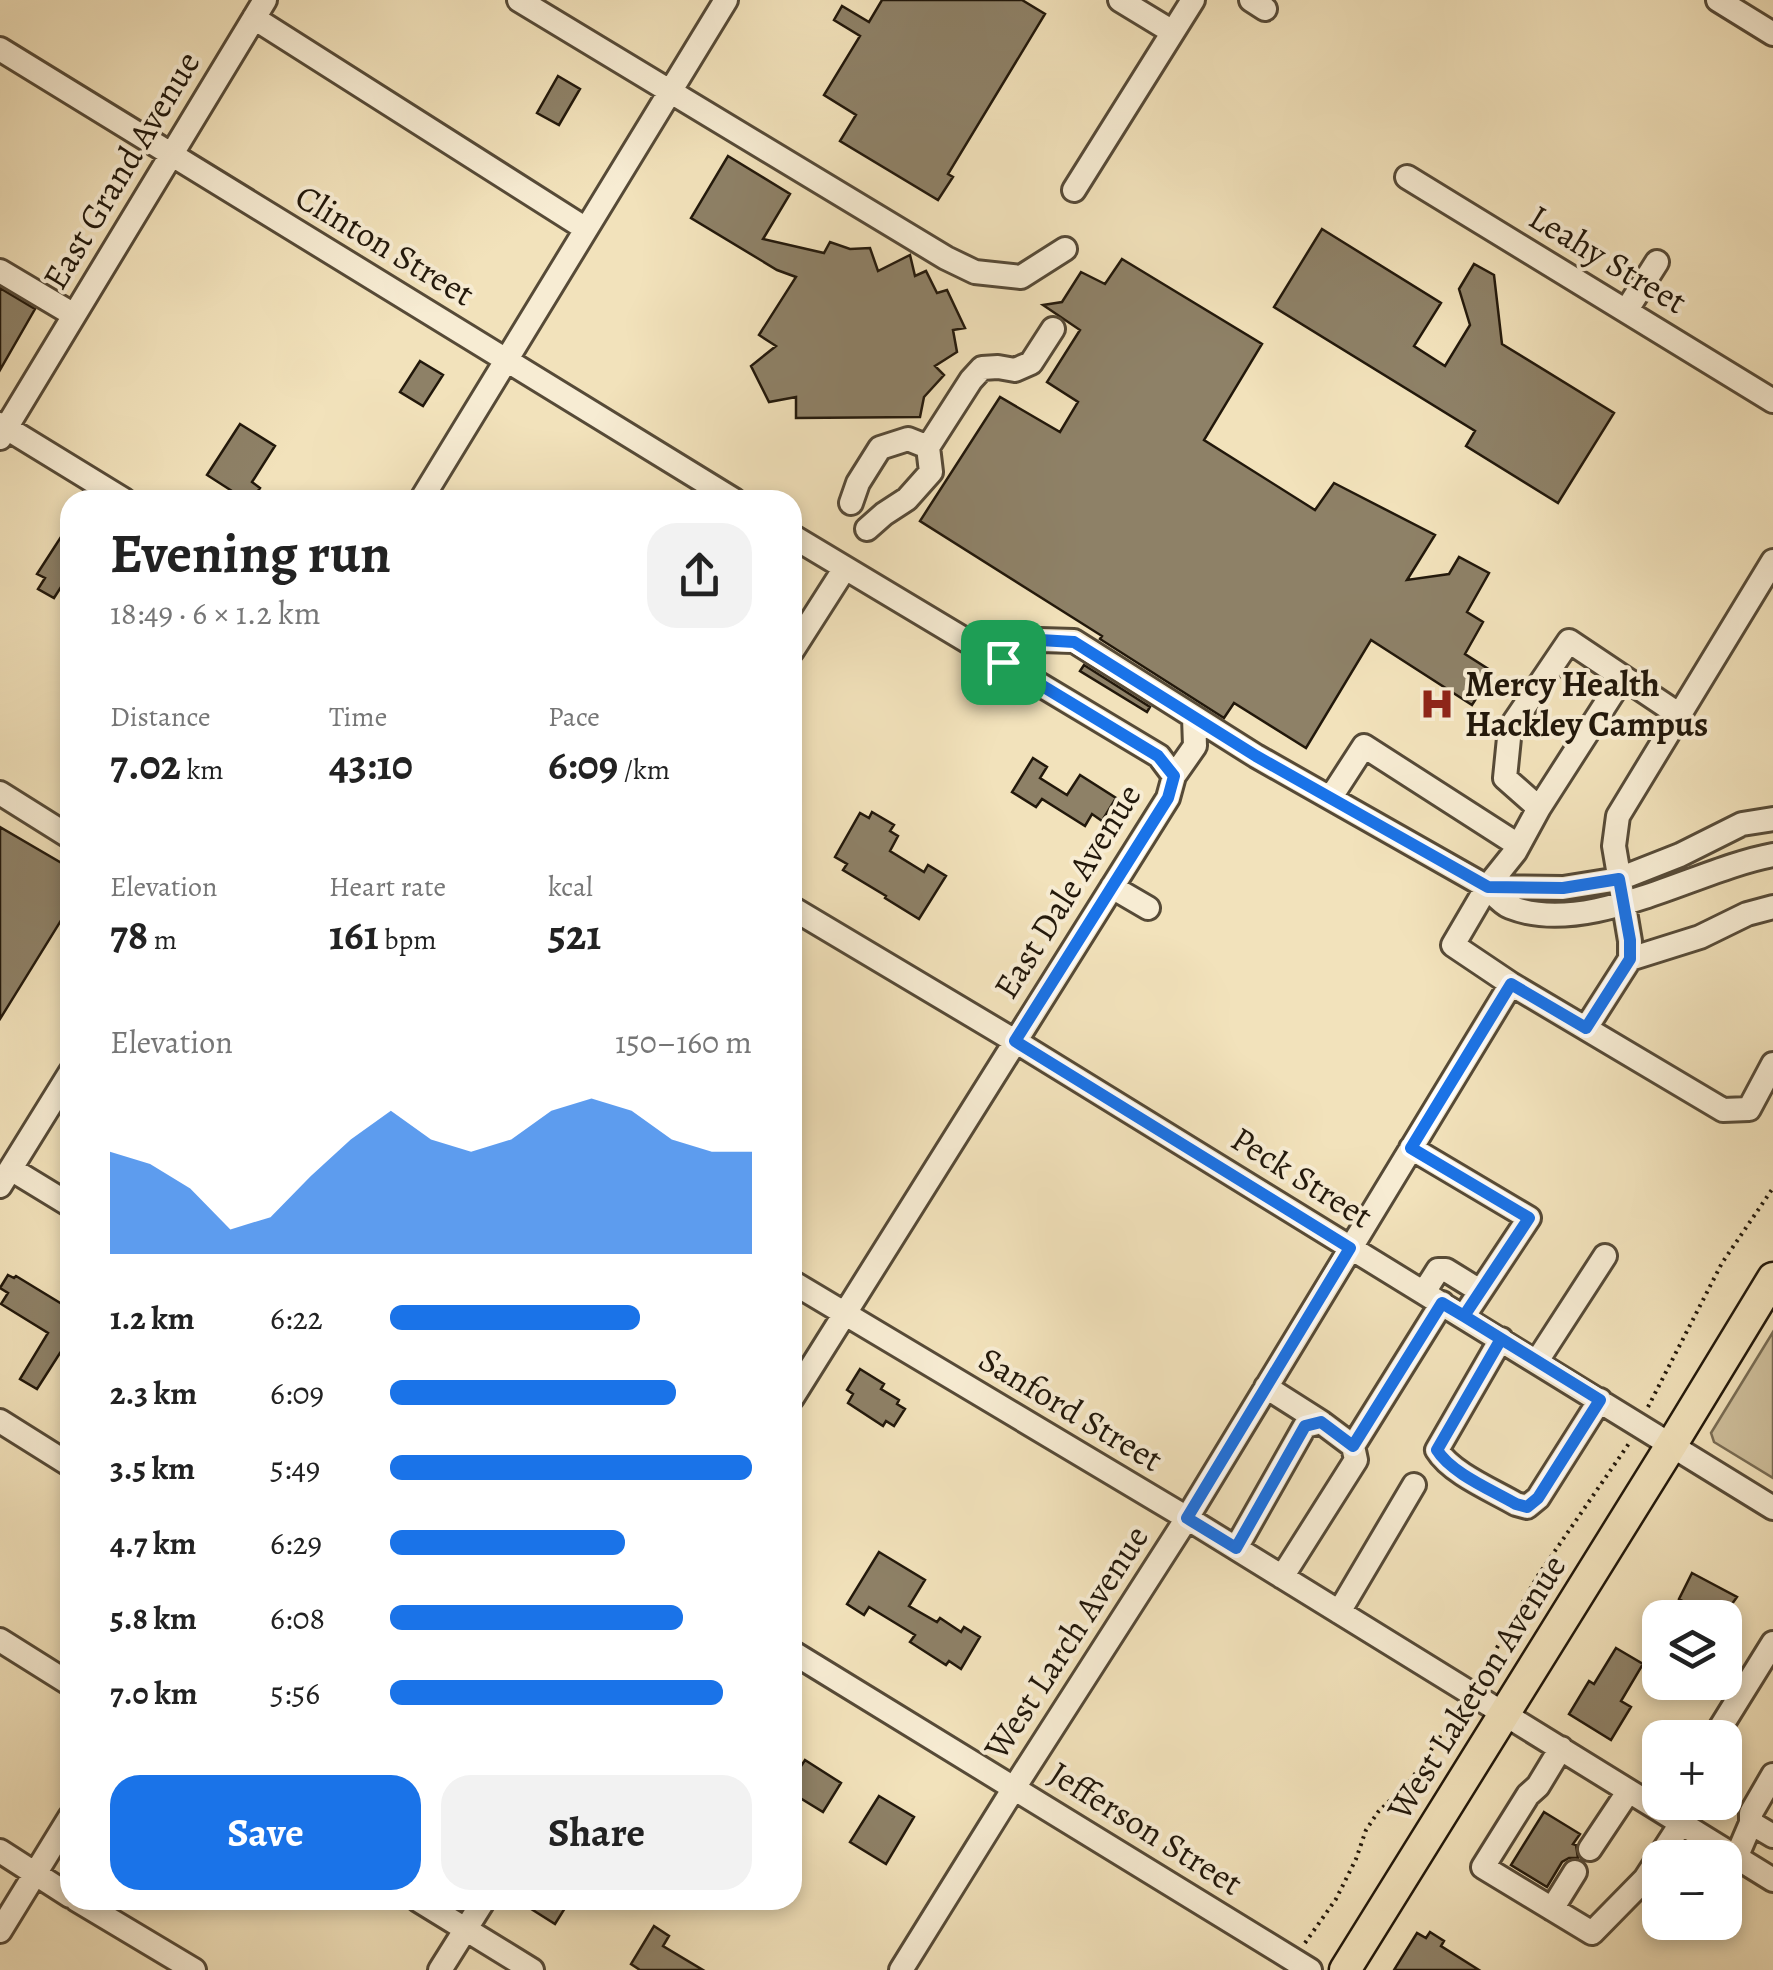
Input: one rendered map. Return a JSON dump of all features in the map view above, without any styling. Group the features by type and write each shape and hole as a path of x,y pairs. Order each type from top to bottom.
{"main road":[{"name":"West Laketon Avenue","path":"1345,1970 1773,1278"}],"street":[{"path":"518,0 975,272 1021,277 1065,249"},
{"path":"427,490 726,0"},
{"path":"1120,0 1171,31"},
{"path":"1074,190 1193,0"},
{"path":"1718,0 1773,34"},
{"path":"259,9 586,229"},
{"name":"East Grand Avenue","path":"2,430 259,9"},
{"name":"Clinton Street","path":"0,49 718,490"},
{"name":"Leahy Street","path":"1408,177 1773,401"},
{"path":"1626,311 1657,262"},
{"path":"0,271 74,315"},
{"path":"867,529 907,500 931,472 928,447 982,368 1015,370 1031,362 1054,330"},
{"path":"2,430 107,490"},
{"path":"851,503 858,483 880,448 908,439 928,447"},
{"path":"802,542 1158,756 1174,776"},
{"path":"1586,1028 1630,959 1614,846 1618,816 1773,561"},
{"path":"802,635 845,568"},
{"path":"1003,662 1040,640 1074,642 1256,756 1488,887 1507,906 1544,915 1585,912 1773,855"},
{"path":"1539,808 1505,778 1510,728 1569,641 1678,714"},
{"path":"1623,677 1453,945 1511,984 1723,1110 1749,1109 1773,1064"},
{"name":"East Dale Avenue","path":"802,1382 1168,798 1174,776 1195,746 1194,717"},
{"path":"1331,797 1364,746 1518,845"},
{"path":"0,793 60,831"},
{"path":"1488,887 1563,888 1619,879 1742,824 1773,819"},
{"path":"1112,887 1148,908"},
{"path":"1630,959 1700,938 1747,914 1773,907"},
{"name":"Peck Street","path":"802,914 1773,1508"},
{"name":"West Larch Avenue","path":"901,1970 1187,1518 1511,984"},
{"path":"60,1089 5,1177 60,1201"},
{"path":"1411,1148 1529,1218 1464,1316"},
{"path":"1537,1361 1604,1256"},
{"path":"1282,1577 1356,1460 1353,1446 1432,1298 1438,1270 1446,1270 1480,1291"},
{"name":"Sanford Street","path":"802,1288 1187,1518 1642,1799"},
{"path":"1501,1339 1437,1450 1455,1468 1527,1507 1538,1498 1600,1400"},
{"path":"1266,1387 1353,1446"},
{"path":"0,1421 60,1459"},
{"path":"1236,1548 1305,1426 1321,1422"},
{"path":"1339,1612 1414,1486"},
{"path":"0,1640 60,1678"},
{"path":"1725,1720 1773,1643"},
{"name":"Jefferson Street","path":"802,1658 1303,1966"},
{"path":"1561,1748 1483,1868 1592,1933 1645,1879 1670,1820"},
{"path":"1742,1844 1751,1813 1773,1775"},
{"path":"1590,1849 1628,1792"},
{"name":"Sanford Street","path":"1682,1820 1710,1840"},
{"path":"1751,1823 1773,1836"},
{"path":"0,1931 60,1833"},
{"path":"0,1851 60,1889"},
{"name":"Sanford Street","path":"1742,1862 1773,1880"},
{"path":"1552,1908 1575,1872"},
{"path":"94,1910 194,1970"},
{"path":"435,1910 532,1970"},
{"path":"440,1970 478,1910"}],"path":[{"path":"1303,1966 1307,1938 1336,1899 1366,1830 1378,1812 1411,1780 1630,1441 1722,1264 1773,1188"}],"shaded area":[{"path":"1773,1332 1773,1478 1714,1442 1711,1433"}],"building":[{"path":"882,0 1022,0 1045,14 948,174 953,177 938,200 840,141 856,115 824,95 860,36 834,20 842,6 869,22"},
{"path":"558,76 580,89 559,125 537,113"},
{"path":"728,156 790,194 763,239 824,253 830,242 850,249 870,248 878,271 910,255 915,276 926,271 937,293 947,290 965,328 953,330 957,352 935,366 944,375 924,397 920,417 796,418 796,397 769,402 751,366 776,346 759,335 796,277 777,270 691,218"},
{"path":"1322,229 1441,303 1414,346 1445,366 1470,325 1459,289 1474,264 1494,275 1502,344 1614,413 1558,503 1466,446 1475,431 1274,307"},
{"path":"1122,259 1262,344 1204,440 1315,510 1334,483 1435,535 1407,580 1449,574 1459,557 1489,573 1467,612 1483,622 1465,654 1493,672 1472,705 1371,640 1306,748 1234,703 1224,718 920,521 1000,397 1060,432 1078,402 1047,382 1080,330 1043,305 1062,302 1081,272 1105,284"},
{"path":"0,288 35,309 0,370"},
{"path":"420,361 443,375 423,406 400,392"},
{"path":"240,424 275,446 252,482 259,490 230,490 207,475"},
{"path":"60,538 60,589 54,598 38,589 45,578 37,574"},
{"path":"1084,665 1150,707 1147,712 1080,671"},
{"path":"1033,758 1047,767 1040,778 1067,795 1080,775 1116,798 1102,821 1092,814 1085,826 1042,799 1036,807 1012,792"},
{"path":"872,812 894,825 890,831 898,836 890,851 924,872 928,865 946,876 919,919 843,870 847,864 835,857 860,813 869,818"},
{"path":"0,827 60,862 60,922 0,1019"},
{"path":"8,1275 16,1276 60,1303 60,1353 37,1389 20,1379 48,1333 1,1304 8,1293 0,1288"},
{"path":"860,1369 884,1384 881,1389 899,1400 897,1404 905,1409 894,1426 886,1421 883,1426 848,1403 853,1394 847,1390"},
{"path":"879,1552 925,1580 909,1606 937,1622 940,1618 961,1632 964,1627 980,1637 961,1669 949,1661 946,1665 910,1642 915,1635 869,1607 864,1615 847,1604"},
{"path":"1692,1573 1737,1597 1735,1600 1679,1599"},
{"path":"1616,1648 1642,1663 1621,1701 1631,1707 1611,1740 1569,1714 1589,1681 1594,1684"},
{"path":"805,1760 841,1783 823,1812 802,1799"},
{"path":"879,1796 914,1817 886,1864 850,1842"},
{"path":"1544,1812 1580,1834 1573,1844 1578,1858 1562,1862 1547,1887 1511,1865"},
{"path":"533,1910 564,1910 555,1924"},
{"path":"654,1926 669,1936 663,1946 703,1970 640,1970 631,1964"},
{"path":"1430,1932 1444,1941 1441,1946 1479,1970 1394,1970 1417,1933 1426,1938"}],"place":[{"name":"Mercy Health Hackley Campus","path":"1437,704"}],"route":[{"path":"1003,662 1040,640 1074,642 1256,756 1488,887 1563,888 1619,879 1630,959 1586,1028 1511,984 1411,1148 1529,1218 1464,1316 1501,1339 1437,1450 1455,1468 1527,1507 1538,1498 1600,1400 1464,1316 1442,1303 1353,1446 1321,1422 1305,1426 1236,1548 1187,1518 1350,1248 1015,1041 1168,798 1174,776 1158,756 1003,662"}]}
